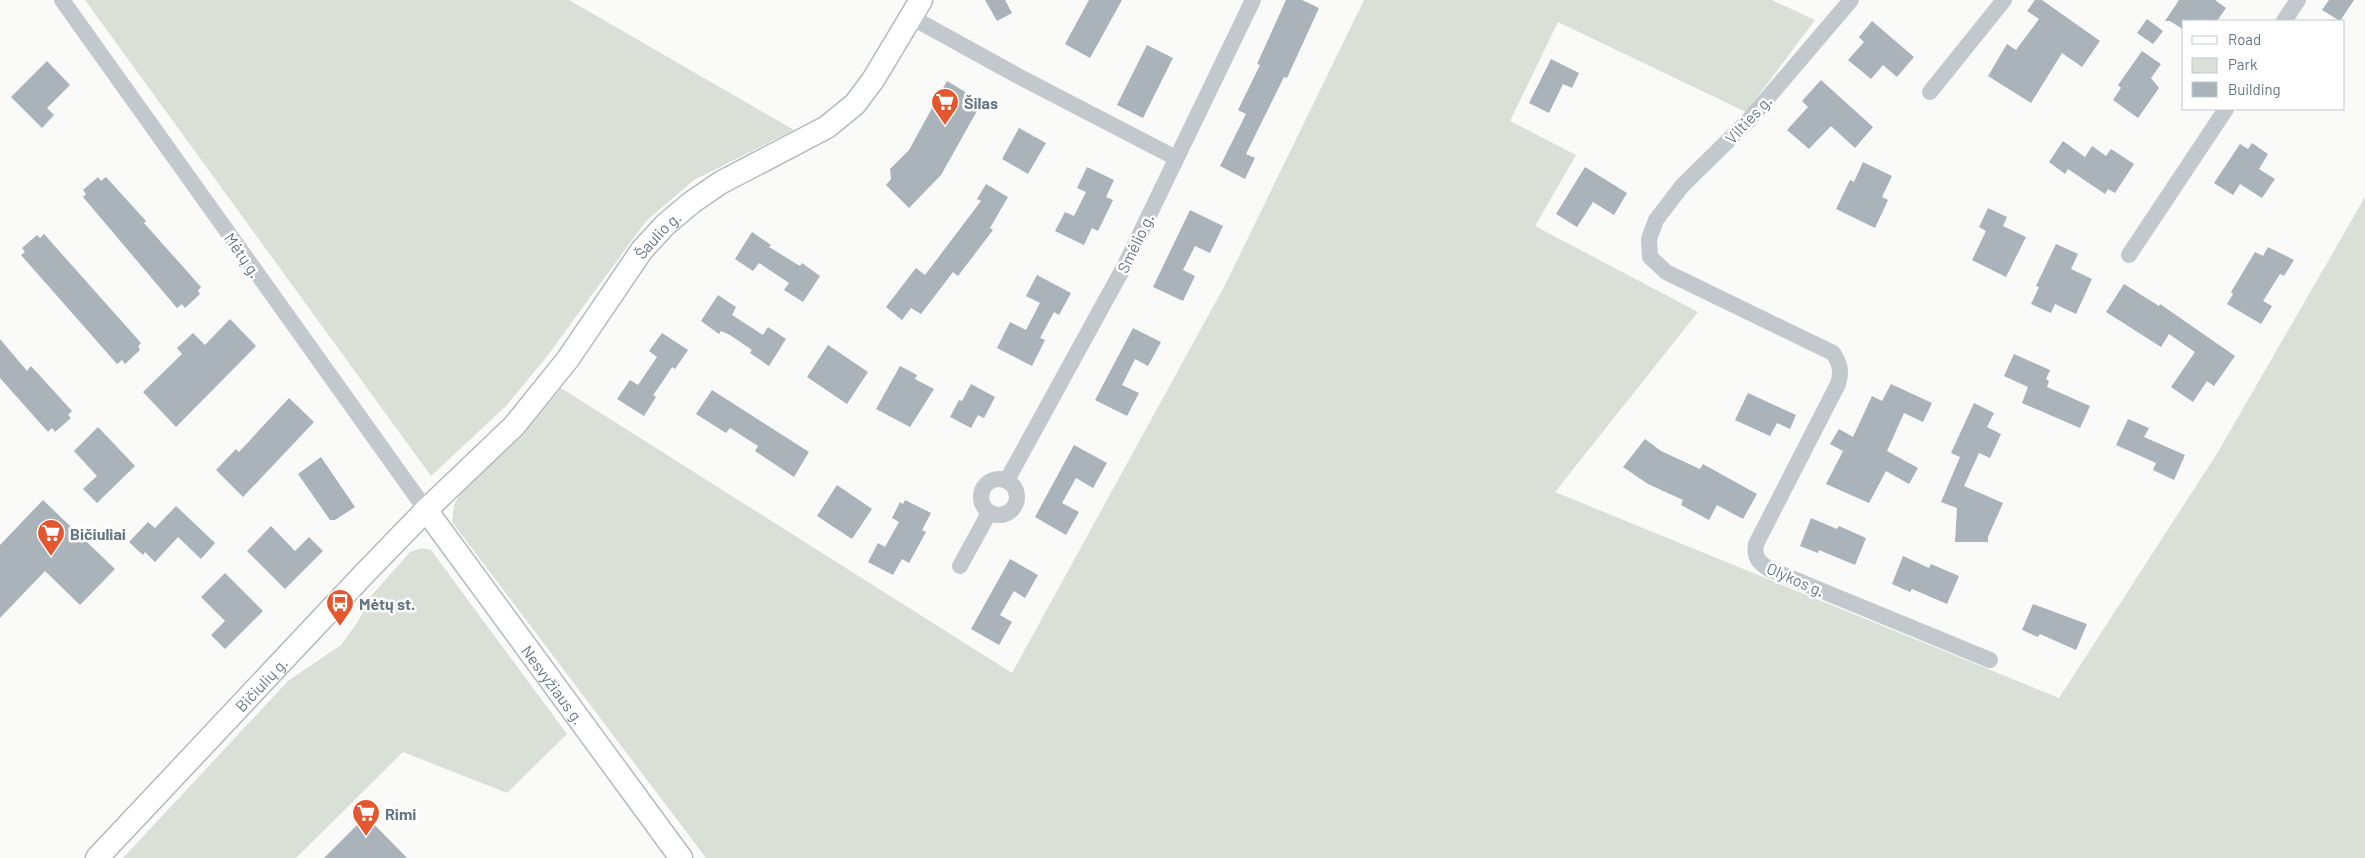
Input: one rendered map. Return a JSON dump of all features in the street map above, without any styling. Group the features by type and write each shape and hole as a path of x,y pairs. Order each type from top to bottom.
{"street":[{"name":"Mėtų g.","path":"62,0 426,510"},
{"name":"Smėlio g.","path":"1007,480 1125,265 1254,0"},
{"name":"Vilties g.","path":"1838,384 1841,375 1840,365 1833,352 1666,272 1650,257 1649,239 1656,220 1682,186 1748,121 1851,0"},
{"path":"1930,92 2004,0"},
{"path":"2285,20 2298,0"},
{"name":"Šaulio g.","path":"426,510 514,426 539,397 642,250 665,224 691,202 720,183 827,127 855,104 873,80 916,8"},
{"path":"916,8 1018,76 1176,158"},
{"path":"2129,255 2225,110"},
{"name":"Olykos g.","path":"1838,384 1756,544 1754,554 1759,563 1769,569 1990,660"},
{"path":"997,478 1007,480 1016,491 1015,506 1004,515 989,513 983,506 980,497 982,488 989,481 997,478"},
{"name":"Bičiulių g.","path":"97,858 426,510"},
{"name":"Nesvyžiaus g.","path":"426,510 681,858"},
{"path":"960,566 989,513"}],"green space":[{"path":"85,0 569,0 794,130 694,180 646,221 545,359 506,406 431,476"},
{"path":"1364,0 1772,0 1815,20 1746,112 1558,22 1510,121 1576,155 1535,226 1698,312 1555,492 2059,698 2218,452 2365,197 2365,858 706,858 452,522 454,505 461,492 517,440 561,388 1012,673 1225,285"},
{"path":"421,548 431,550 567,734 507,793 403,752 296,858 123,858 288,681 341,645 359,620 372,595 410,552"}],"building":[{"path":"985,0 1005,0 1012,13 997,21"},
{"path":"1089,0 1122,0 1090,58 1065,44"},
{"path":"1286,0 1302,0 1319,8 1287,78 1284,77 1246,154 1255,158 1245,179 1220,166 1246,114 1238,110 1260,65 1257,64"},
{"path":"2035,0 2042,0 2100,41 2082,67 2062,53 2031,103 1988,76 2007,44 2016,50 2039,19 2027,11"},
{"path":"2179,0 2215,0 2226,8 2218,20 2182,20 2182,29 2170,21 2165,21"},
{"path":"2329,0 2354,0 2341,20 2322,10"},
{"path":"2147,19 2163,31 2153,44 2137,33"},
{"path":"1872,21 1914,57 1897,77 1883,65 1871,79 1848,60 1864,42 1859,37"},
{"path":"1147,45 1173,58 1143,118 1117,105"},
{"path":"2142,51 2161,64 2151,78 2159,88 2138,118 2113,100 2121,88 2118,85"},
{"path":"1551,59 1579,73 1572,88 1563,84 1549,113 1529,103"},
{"path":"47,61 70,85 47,108 54,115 42,128 11,97"},
{"path":"1821,80 1873,127 1855,148 1831,126 1809,149 1787,130 1808,107 1802,101"},
{"name":"Šilas","path":"947,81 982,102 941,175 909,208 886,185 891,179 890,169 909,150"},
{"path":"1019,128 1046,143 1028,174 1002,159"},
{"path":"2063,141 2085,157 2092,146 2106,156 2111,149 2134,164 2115,193 2108,189 2105,194 2068,169 2065,174 2049,162"},
{"path":"2252,143 2268,154 2259,169 2275,179 2262,198 2240,184 2233,195 2214,183 2240,144 2248,149"},
{"path":"1863,162 1892,176 1882,197 1888,200 1875,228 1836,209 1850,180 1854,182"},
{"path":"1087,167 1114,180 1106,197 1113,200 1098,231 1092,228 1084,245 1055,231 1065,212 1074,216 1086,192 1077,188"},
{"path":"1585,167 1627,193 1614,215 1593,202 1577,227 1556,214"},
{"path":"98,177 101,181 106,177 146,221 144,223 201,287 198,291 200,294 185,308 182,304 177,308 83,197 86,194 83,190"},
{"path":"986,184 1008,197 990,228 993,230 958,276 953,272 921,314 911,308 902,320 886,307 916,268 925,275 981,201 977,199"},
{"path":"1988,208 2007,217 2003,226 2026,237 2006,277 1972,260 1986,231 1979,227"},
{"path":"1190,210 1223,226 1210,253 1195,246 1183,270 1195,276 1183,301 1153,287"},
{"path":"752,232 771,245 769,247 800,266 802,263 820,276 803,302 784,290 789,283 759,263 753,271 735,259"},
{"path":"44,234 141,343 138,346 140,350 125,364 122,360 117,364 21,255 25,252 22,248 37,235 40,238"},
{"path":"2056,244 2078,254 2071,269 2092,279 2076,314 2055,304 2051,313 2031,304 2039,287 2036,286"},
{"path":"2268,247 2294,260 2284,276 2280,274 2263,301 2272,306 2261,324 2227,304 2233,294 2231,292 2255,252 2263,256"},
{"path":"1037,275 1071,293 1059,315 1054,312 1040,338 1045,340 1032,366 997,348 1010,322 1026,330 1040,303 1026,296"},
{"path":"2124,284 2159,306 2160,304 2235,356 2214,386 2207,381 2193,402 2171,387 2195,352 2169,334 2161,347 2106,312"},
{"path":"718,295 736,307 732,315 763,335 768,327 786,339 769,366 750,353 752,350 730,335 721,331 719,334 701,321"},
{"path":"230,319 256,346 176,427 143,392 182,354 177,348 193,333 205,345"},
{"path":"1133,328 1161,342 1148,366 1135,359 1122,385 1139,393 1127,416 1095,400"},
{"path":"662,333 688,350 675,369 672,367 653,395 656,397 644,416 617,399 630,380 638,385 657,357 649,351"},
{"path":"0,339 27,371 31,366 72,411 68,415 71,418 55,432 52,428 48,432 0,378"},
{"path":"828,345 868,372 847,404 807,377"},
{"path":"2014,354 2050,370 2046,379 2049,381 2047,387 2090,406 2080,428 2022,403 2028,387 2004,376"},
{"path":"900,366 917,375 915,379 934,389 910,427 876,409"},
{"path":"971,384 995,397 984,418 978,415 971,428 950,417 959,400 962,401"},
{"path":"1891,384 1932,403 1923,422 1904,413 1887,451 1918,468 1909,484 1886,471 1869,503 1826,484 1843,451 1830,444 1839,429 1853,437 1872,396 1882,401"},
{"path":"712,390 809,452 794,477 755,451 758,446 730,428 726,433 696,414"},
{"path":"1748,393 1796,415 1790,429 1777,423 1770,436 1735,420"},
{"path":"289,398 314,422 243,497 216,470 236,449 239,452"},
{"path":"1974,403 1994,413 1987,427 2001,434 1990,458 1979,453 1964,486 2003,503 1988,537 1988,542 1955,542 1957,508 1941,502 1960,457 1951,453"},
{"path":"2128,419 2149,428 2144,437 2185,455 2174,480 2153,470 2156,463 2116,445"},
{"path":"98,427 135,466 97,503 83,489 97,476 74,451"},
{"path":"1645,439 1661,451 1700,469 1703,464 1757,494 1743,519 1717,505 1709,520 1681,505 1683,500 1648,484 1623,467"},
{"path":"1074,445 1107,463 1093,488 1076,478 1062,503 1079,512 1066,535 1035,517"},
{"path":"321,457 355,507 335,520 330,520 298,474"},
{"path":"837,485 872,509 852,539 817,516"},
{"name":"Bičiuliai","path":"43,500 115,569 80,605 45,571 0,618 0,545"},
{"path":"905,500 931,513 922,530 926,532 909,563 902,559 893,575 868,562 878,543 885,547 899,522 892,518 900,502 903,504"},
{"path":"176,506 215,543 201,559 178,537 155,562 145,552 143,555 129,542 148,522 155,528"},
{"path":"1811,518 1837,529 1839,526 1866,538 1855,565 1819,550 1818,553 1800,546"},
{"path":"271,526 295,551 309,537 323,551 285,589 247,551"},
{"path":"1903,556 1929,568 1931,564 1959,576 1947,604 1912,589 1910,592 1892,584"},
{"path":"1010,559 1038,575 1025,598 1014,591 1000,615 1012,622 999,645 971,629"},
{"path":"225,573 263,611 225,649 211,635 225,621 201,597"},
{"path":"2033,604 2087,624 2076,650 2040,634 2038,637 2022,630"},
{"name":"Rimi","path":"366,816 407,858 324,858"}],"place":[{"name":"Šilas","path":"945,126"},
{"name":"Bičiuliai","path":"51,557"},
{"name":"Mėtų st.","path":"340,627"},
{"name":"Rimi","path":"366,837"}]}
